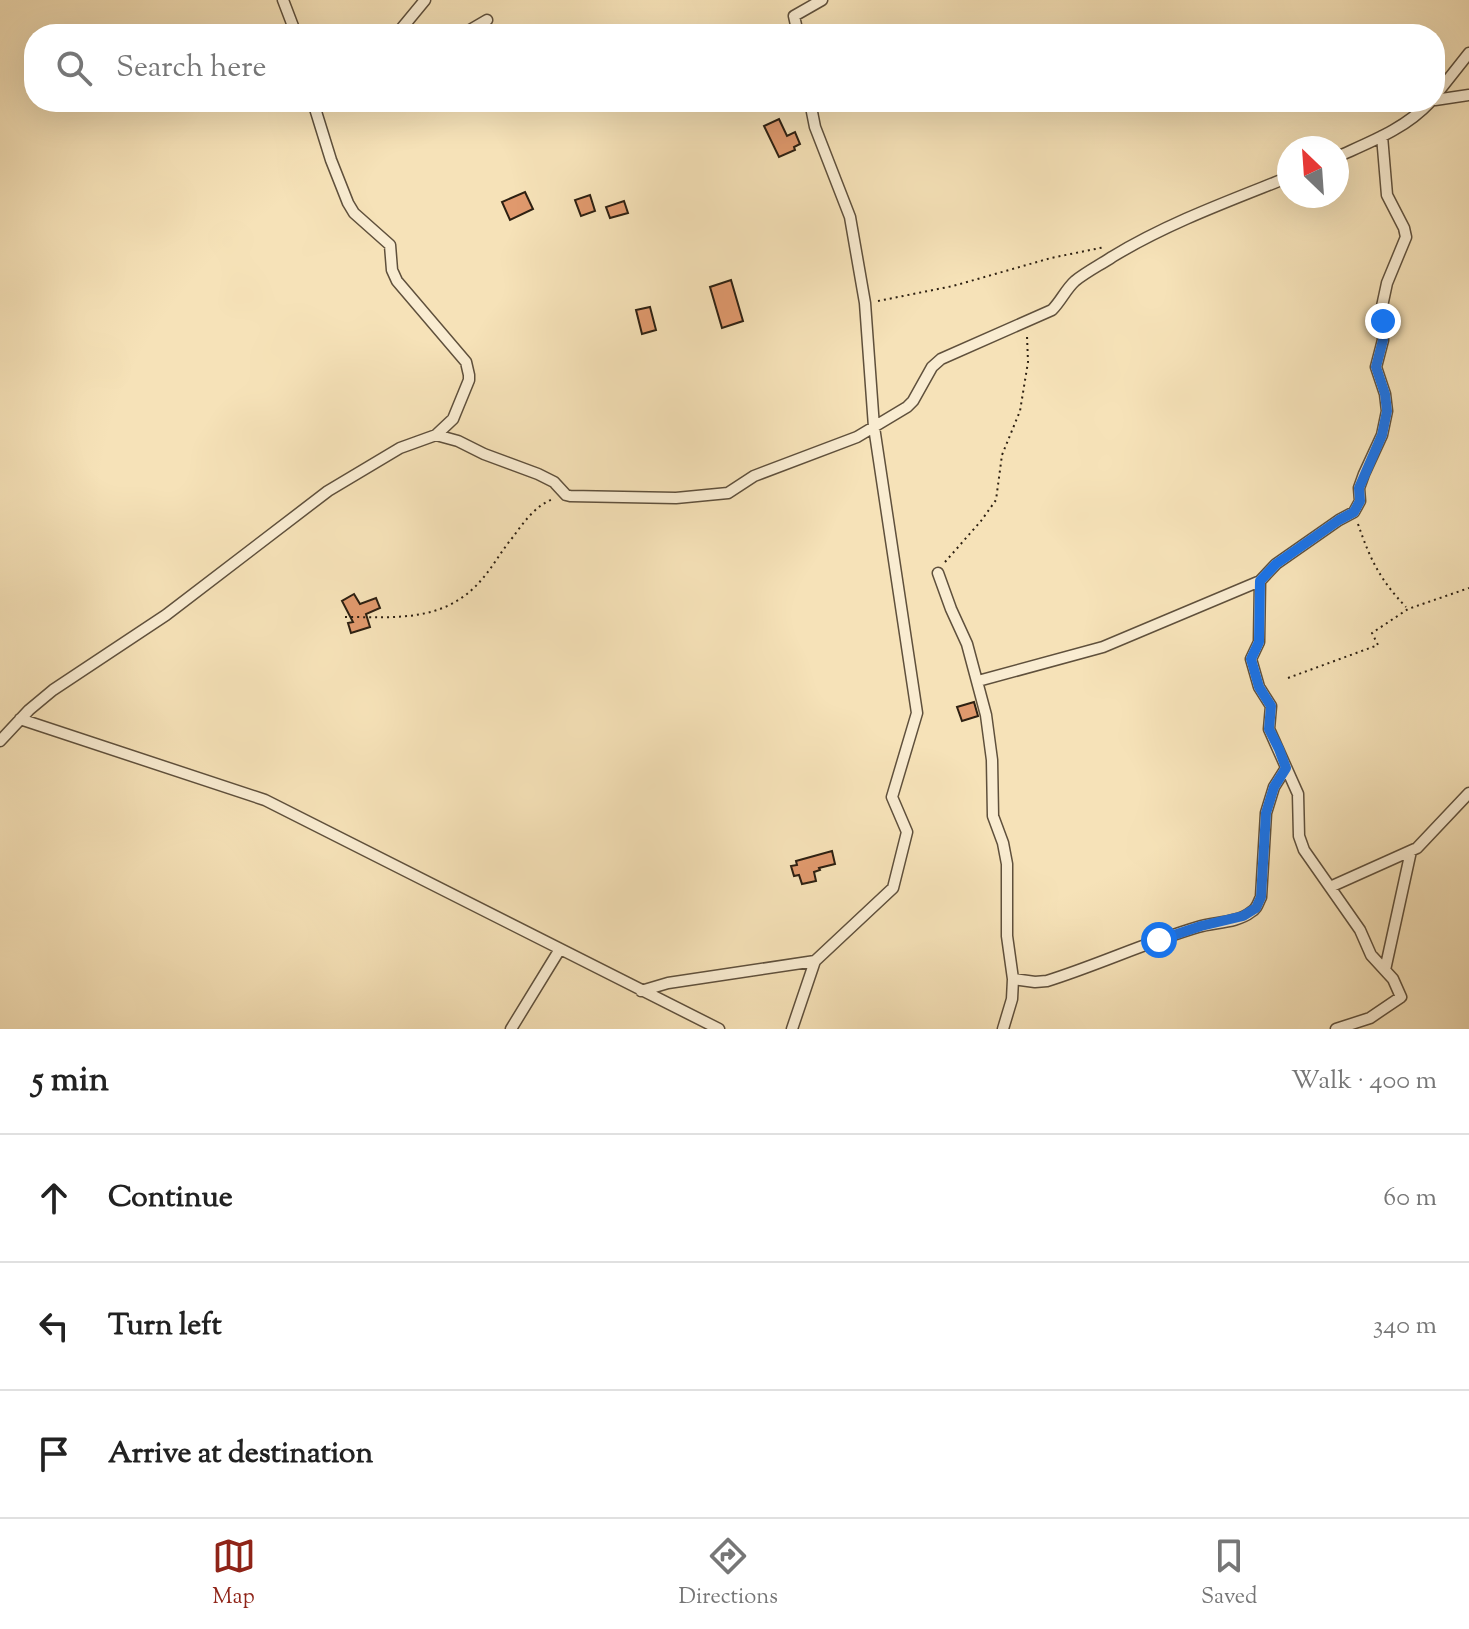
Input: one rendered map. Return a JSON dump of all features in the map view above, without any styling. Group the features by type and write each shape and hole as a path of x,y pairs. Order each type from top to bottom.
{"street":[{"path":"283,0 292,24"},
{"path":"405,24 425,0"},
{"path":"796,24 794,16 822,0"},
{"path":"480,24 487,20"},
{"path":"1445,84 1469,53"},
{"path":"1445,98 1469,95"},
{"path":"0,741 53,690 156,622 328,491 400,448 436,435 450,424 456,414 469,380 466,362 397,281 392,270 392,250 387,240 371,229 351,208 316,112"},
{"path":"792,1029 815,961 893,888 907,832 892,797 917,713 874,427 865,303 850,217 812,112"},
{"path":"1349,151 1421,112"},
{"path":"978,681 1103,647 1260,581 1276,564 1354,512 1360,501 1359,488 1382,435 1387,411 1376,367 1383,340 1381,311 1387,283 1406,237 1387,195 1382,136"},
{"path":"436,435 538,474 554,482 566,495 676,498 722,495 754,476 857,437 874,427 913,401 932,367 941,359 1052,310 1078,279 1144,238 1277,182"},
{"path":"938,573 967,644 986,715 993,816 1007,864 1007,936 1013,979 1012,999 1003,1029"},
{"path":"1260,581 1259,642 1251,659 1259,687 1271,706 1269,729 1298,794 1299,836 1304,850 1360,930 1371,955 1393,979 1401,997 1370,1018 1336,1029"},
{"path":"20,719 265,800 719,1029"},
{"path":"1013,979 1047,981 1159,940 1252,912 1261,897 1266,813 1274,787 1286,768"},
{"path":"1330,887 1417,848 1469,793"},
{"path":"1385,970 1411,851"},
{"path":"511,1029 560,949"},
{"path":"641,991 668,983 815,961"}],"path":[{"path":"865,303 953,286 1051,258 1112,246"},
{"path":"938,573 996,500 1002,455 1020,411 1028,362 1026,322"},
{"path":"345,617 411,617 435,612 455,602 482,579 540,506 548,500 566,495"},
{"path":"1354,512 1378,573 1408,609"},
{"path":"1288,678 1378,645 1372,633 1408,609 1469,588"}],"building":[{"path":"779,119 787,136 795,132 800,144 794,147 795,150 779,157 764,126"},
{"path":"525,192 533,209 510,220 502,202"},
{"path":"590,195 595,211 581,216 575,200"},
{"path":"624,201 628,213 610,218 606,207"},
{"path":"731,280 743,321 722,328 710,287"},
{"path":"650,307 656,330 642,334 636,310"},
{"path":"354,594 360,604 376,598 380,608 366,614 370,627 351,633 348,623 353,622 342,601"},
{"path":"974,702 978,716 962,721 957,707"},
{"path":"832,851 835,864 814,872 816,881 802,884 799,875 794,876 791,866 797,865 796,861"}],"route":[{"path":"1159,940 1243,916 1256,908 1261,897 1266,813 1274,787 1286,768 1269,729 1271,706 1259,687 1251,659 1259,642 1260,581 1276,564 1354,512 1360,501 1359,488 1382,435 1387,411 1376,367 1383,340 1383,321"}]}
